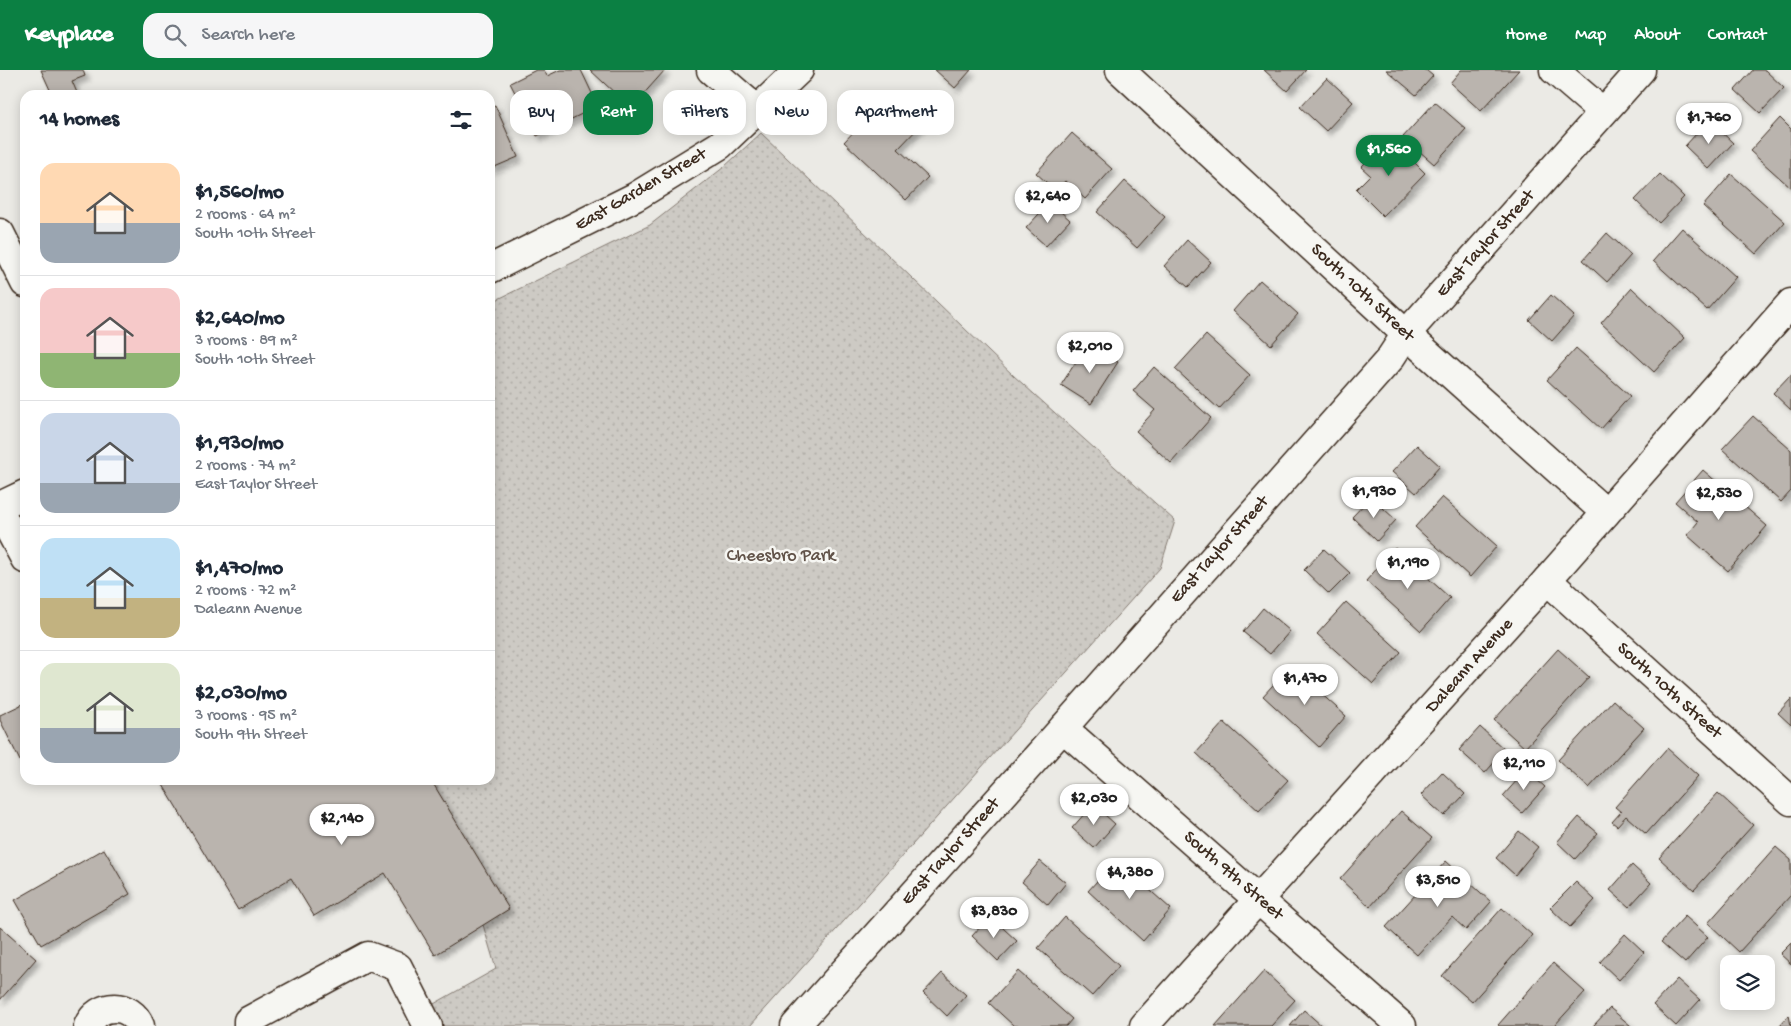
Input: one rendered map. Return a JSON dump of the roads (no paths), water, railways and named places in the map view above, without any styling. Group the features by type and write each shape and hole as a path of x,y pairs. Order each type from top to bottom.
{"street":[{"path":"711,70 756,109"},
{"name":"East Garden Street","path":"778,90 798,70"},
{"name":"South 10th Street","path":"1120,70 1406,334 1606,514"},
{"path":"1554,70 1603,112"},
{"name":"East Taylor Street","path":"795,1026 1063,728 1389,360 1406,334 1641,70"},
{"name":"East Garden Street","path":"495,267 635,197 720,145 756,111"},
{"path":"0,233 20,273"},
{"name":"Daleann Avenue","path":"1144,1026 1261,900 1606,514 1791,303"},
{"path":"0,506 20,496"},
{"path":"0,512 20,550"},
{"name":"South 10th Street","path":"1547,580 1791,801"},
{"name":"South 9th Street","path":"1063,728 1261,900 1402,1026"},
{"path":"248,1026 248,1021 368,956 398,967 428,1026"},
{"path":"88,1026 96,1014 104,1009 114,1007 132,1014 140,1026"}],"park label":[{"name":"Cheesbro Park","path":"781,556"}]}
